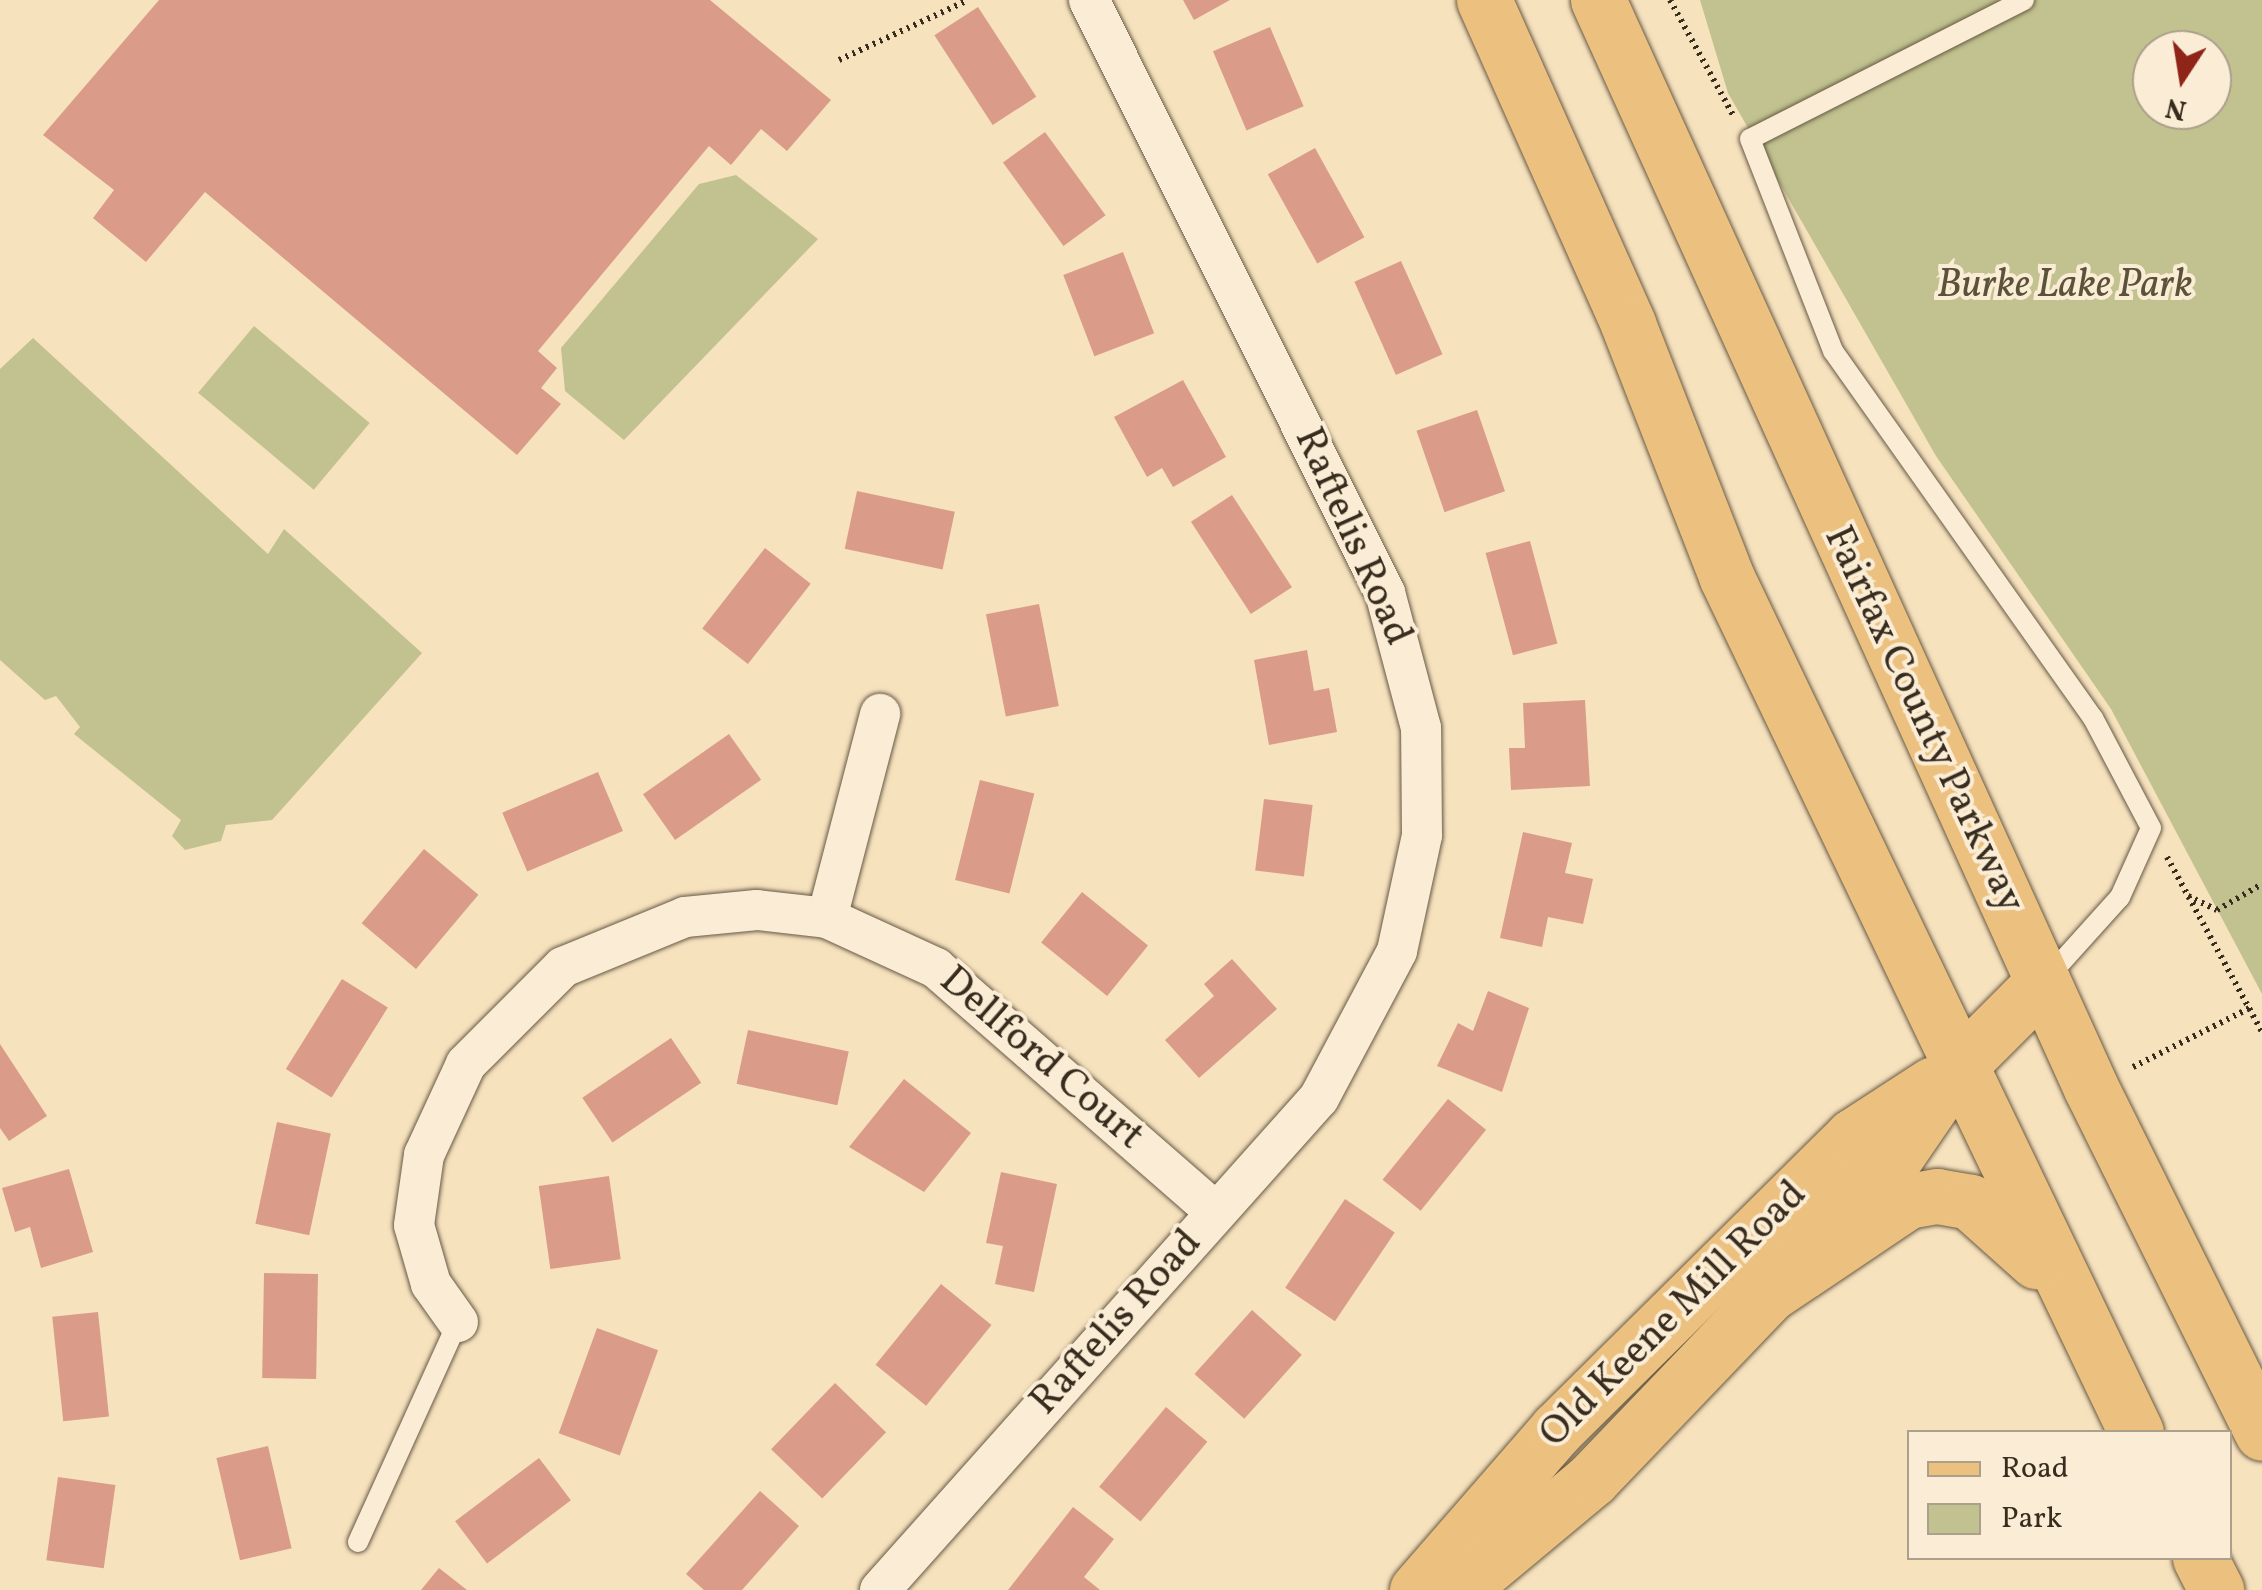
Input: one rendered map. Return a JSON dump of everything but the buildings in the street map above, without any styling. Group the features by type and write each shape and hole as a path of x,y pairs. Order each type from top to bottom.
{"main road":[{"path":"1484,0 1628,324 1726,576 1956,1069 2135,1430"},
{"name":"Fairfax County Parkway","path":"1598,0 2043,982 2262,1433"},
{"name":"Old Keene Mill Road","path":"1459,1590 1592,1479 1758,1301 1884,1174 1956,1069 2043,982"},
{"name":"Old Keene Mill Road","path":"1417,1590 1557,1430 1853,1136 1956,1069"},
{"path":"1758,1301 1908,1201 1937,1196 1970,1202 2004,1226 2068,1297"},
{"path":"2201,1560 2216,1590"}],"street":[{"name":"Raftelis Road","path":"880,1590 1319,1098 1375,1007 1412,900 1420,728 1385,592 1090,0"},
{"path":"827,918 880,714"},
{"name":"Dellford Court","path":"458,1322 419,1250 416,1193 443,1104 498,1022 562,967 646,927 730,910 827,918 964,988 1216,1212"}],"lane":[{"path":"2024,0 1750,139 1833,351 2092,718 2151,828 2120,896 2043,982"},
{"path":"358,1542 458,1322"}],"path":[{"path":"839,60 968,0"},
{"path":"1670,0 1750,139"},
{"path":"2151,828 2252,1006 2262,1032"},
{"path":"2188,896 2217,910 2262,884"},
{"path":"2133,1066 2252,1006"}],"green space":[{"name":"Burke Lake Park","path":"1700,0 2262,0 2262,994 2111,709 1936,456 1728,93"},
{"path":"736,175 818,239 624,440 565,391 561,348 699,184"},
{"path":"254,326 370,423 314,490 198,393"},
{"path":"33,338 268,554 284,529 422,653 272,820 226,825 221,841 185,850 172,836 181,820 74,734 80,727 56,696 45,700 0,660 0,369"}]}
